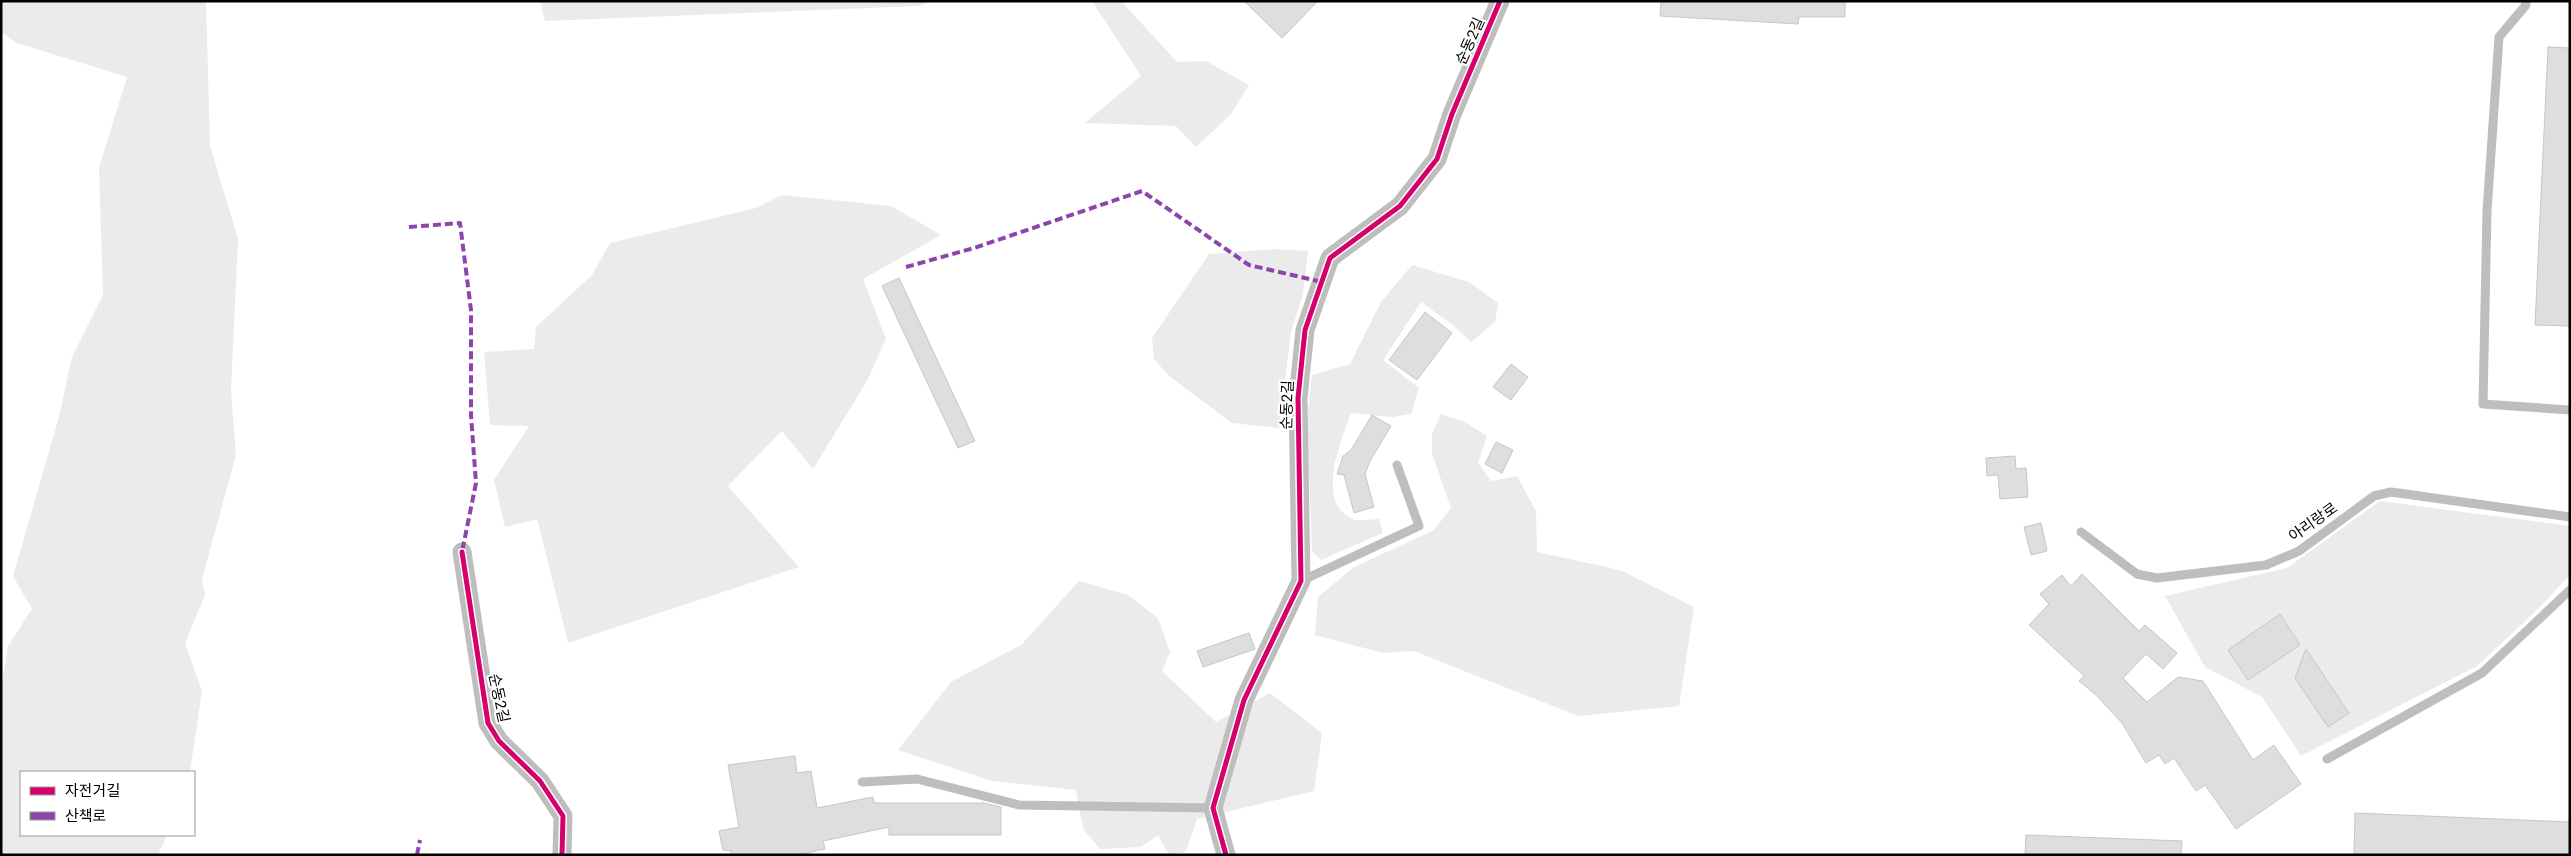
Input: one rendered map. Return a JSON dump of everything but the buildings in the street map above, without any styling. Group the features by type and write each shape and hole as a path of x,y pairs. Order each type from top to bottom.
{"street":[{"name":"순동2길","path":"1213,808 1244,700 1301,581 1298,398 1305,330 1330,258 1400,206 1437,159 1452,114 1500,1"},
{"name":"순동2길","path":"462,552 488,723 499,741 540,781 563,816 562,855"},
{"path":"1213,808 1226,855"}],"lane":[{"path":"2525,1 2526,5 2499,37 2487,211 2483,404 2570,410"},
{"path":"1301,581 1419,526 1397,465"},
{"name":"아리랑로","path":"2082,532 2137,574 2157,578 2266,565 2299,551 2374,496 2391,492 2570,517"},
{"path":"2327,759 2482,673 2570,590"},
{"path":"862,782 917,779 1019,805 1213,808"}],"shaded area":[{"path":"1,1 206,1 210,146 238,239 231,391 236,455 202,579 205,595 185,643 202,691 190,771 20,771 20,836 167,836 158,855 1,855 1,691 8,646 32,609 13,576 59,417 72,357 103,295 99,168 127,77 17,43 1,32"},
{"path":"540,1 931,1 920,6 545,21"},
{"path":"1092,1 1121,1 1177,62 1206,61 1249,85 1231,114 1196,147 1176,126 1085,123 1141,76"},
{"path":"782,195 891,206 941,235 863,279 886,339 867,381 813,469 782,431 728,486 799,567 568,643 537,519 505,527 494,480 529,426 490,425 484,352 534,349 536,327 592,275 610,243 756,208"},
{"path":"1274,249 1308,251 1303,294 1291,332 1279,428 1232,423 1169,376 1154,359 1152,338 1209,254"},
{"path":"1412,265 1469,282 1498,303 1495,322 1471,342 1454,326 1421,302 1383,360 1419,388 1411,414 1392,417 1351,413 1337,454 1334,470 1333,485 1335,499 1341,510 1355,520 1379,519 1383,533 1321,560 1312,551 1307,420 1312,375 1350,364 1381,302"},
{"path":"1441,414 1465,422 1487,436 1478,463 1491,481 1517,476 1536,511 1537,552 1620,570 1694,607 1679,706 1578,716 1414,651 1383,653 1315,635 1318,597 1354,567 1434,530 1451,508 1432,454 1432,434"},
{"path":"2380,501 2570,526 2570,575 2538,609 2477,666 2301,756 2262,697 2205,667 2165,596 2287,568"},
{"path":"1079,581 1128,595 1158,618 1170,652 1162,671 1216,722 1270,693 1322,733 1314,791 1197,819 1186,852 1169,855 1158,835 1141,847 1100,849 1083,829 1076,790 992,781 898,750 951,682 1021,645"}],"marked path":[{"path":"906,267 974,248 1142,191 1249,265 1322,282"},
{"path":"409,227 460,223 471,310 471,415 476,483 462,552"},
{"path":"417,855 420,840"}],"cycle path":[{"path":"1226,855 1213,808 1244,700 1301,581 1298,398 1305,330 1330,258 1400,206 1437,159 1452,114 1500,1"},
{"path":"462,552 488,723 499,741 540,781 563,816 562,855"}]}
